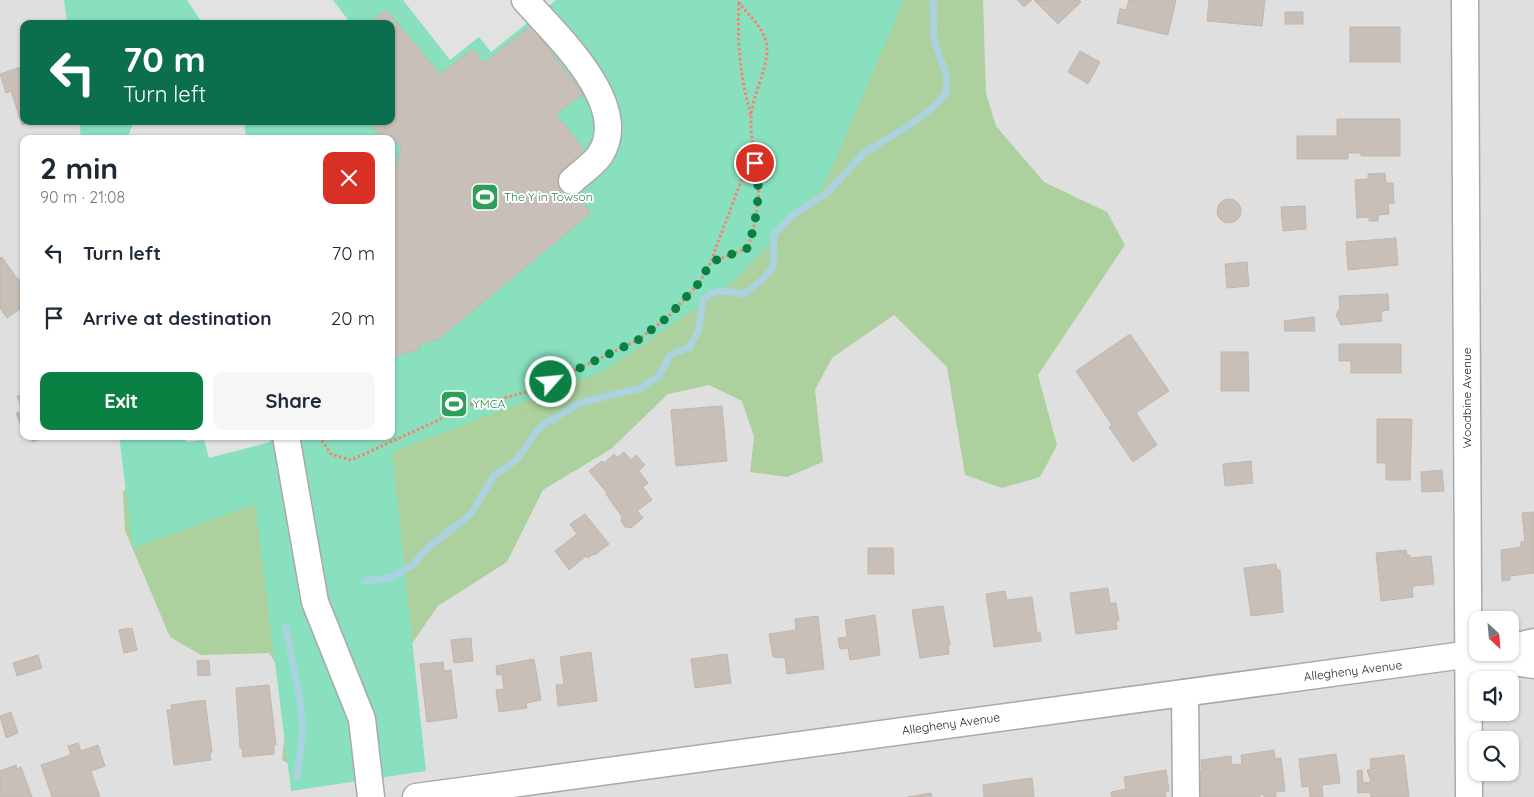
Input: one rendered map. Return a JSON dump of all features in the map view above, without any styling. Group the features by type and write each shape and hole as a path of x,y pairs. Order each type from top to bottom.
{"street":[{"path":"525,0 589,74 606,106 608,124 600,155 572,181"},
{"name":"Woodbine Avenue","path":"1465,0 1477,611"},
{"path":"287,440 315,602 362,719 371,797"},
{"path":"1519,646 1534,642"},
{"name":"Allegheny Avenue","path":"416,797 1469,655"},
{"name":"Woodbine Avenue","path":"1469,797 1478,661"},
{"name":"Allegheny Avenue","path":"1514,661 1534,665"},
{"path":"1185,693 1186,797"}],"path":[{"path":"739,1 759,24 767,50 751,116"},
{"path":"711,262 748,248 755,223 758,174 752,152 751,116 742,86 737,36 739,1"},
{"path":"322,440 331,454 351,460 439,420 459,406 534,390 638,340 668,317 699,283 711,262 752,152"}],"shaded area":[{"path":"0,0 64,0 66,20 20,20 20,125 79,125 81,135 20,135 20,440 120,440 133,548 255,504 291,791 392,452 904,0 1534,0 1534,797 0,797"},
{"path":"187,0 333,0 348,20 200,20"},
{"path":"403,0 556,0 491,52 479,37 450,60"},
{"path":"132,125 244,125 246,135 129,135"},
{"path":"185,440 204,440 186,442"},
{"path":"204,440 270,440 270,442 209,458"}],"green space":[{"name":"YMCA","path":"64,0 904,0 824,186 730,285 602,372 392,452 426,771 291,791 255,504 133,548 120,440 395,440 395,135 81,135 79,125 395,125 395,20 66,20"},
{"path":"661,0 983,0 986,93 996,126 1044,182 1107,212 1125,245 1038,375 1057,445 1040,477 1002,488 965,475 947,367 894,315 832,358 815,390 823,462 787,477 750,472 754,437 742,401 709,385 668,394 611,449 543,490 507,562 438,606 393,671 391,440 395,440 395,430"},
{"path":"147,461 255,491 313,777 282,760 290,685 269,653 201,655 170,637 125,531 123,492"}],"building":[{"path":"1017,0 1032,0 1024,7"},
{"path":"1034,0 1079,0 1081,2 1058,24"},
{"path":"1129,0 1176,0 1168,35 1117,23 1120,9 1126,10"},
{"path":"1209,0 1265,0 1262,26 1207,21"},
{"name":"The Y in Towson","path":"386,10 394,20 373,20"},
{"path":"1285,12 1303,12 1303,24 1285,24"},
{"name":"The Y in Towson","path":"395,21 440,74 473,49 484,63 531,26 583,94 556,114 592,160 566,180 591,213 437,340 419,344 420,349 395,356 395,167 401,148 395,140 395,135 379,135 371,125 395,125"},
{"path":"1350,27 1400,27 1400,62 1350,62"},
{"path":"1080,51 1100,62 1088,84 1068,72"},
{"path":"20,67 20,119 11,91 6,93 0,74"},
{"path":"1337,119 1400,119 1400,156 1361,156 1361,153 1348,153 1348,159 1297,159 1297,136 1337,136"},
{"path":"1385,173 1386,183 1393,183 1394,203 1388,203 1389,214 1378,215 1378,221 1369,221 1369,217 1357,218 1355,180 1368,179 1368,174"},
{"path":"1229,199 1238,202 1241,211 1238,220 1229,223 1220,220 1217,211 1220,202"},
{"path":"1305,206 1306,229 1283,231 1281,207"},
{"path":"1396,238 1398,265 1348,270 1346,242"},
{"path":"2,257 18,280 20,279 20,309 7,318 0,308 0,258"},
{"path":"1247,262 1249,286 1227,288 1225,264"},
{"path":"1388,294 1389,310 1381,311 1382,321 1341,325 1336,315 1340,308 1339,296"},
{"path":"1314,317 1315,331 1285,331 1284,321"},
{"path":"1130,334 1169,391 1136,413 1157,445 1133,462 1109,427 1112,425 1076,371"},
{"path":"1339,344 1401,344 1401,373 1351,373 1351,361 1339,361"},
{"path":"1221,352 1248,352 1249,391 1221,391"},
{"path":"722,406 727,461 676,466 671,410"},
{"path":"20,412 20,424 16,413"},
{"path":"1377,419 1412,419 1410,480 1386,480 1386,463 1377,463"},
{"path":"624,452 631,460 636,455 645,465 639,471 648,483 643,487 652,500 637,511 643,518 631,528 625,527 621,521 622,517 607,493 589,471 602,461 604,463 614,454 617,458"},
{"path":"1251,461 1253,483 1225,486 1223,464"},
{"path":"1442,470 1444,491 1422,492 1421,472"},
{"path":"1534,512 1534,573 1510,576 1510,580 1502,581 1501,550 1521,547 1521,542 1525,541 1522,513"},
{"path":"585,514 609,544 595,555 588,558 586,556 569,570 555,551 577,534 570,524"},
{"path":"868,548 893,548 894,574 868,574"},
{"path":"1406,550 1410,558 1431,556 1434,584 1414,586 1412,589 1413,597 1381,601 1376,553"},
{"path":"1276,564 1277,570 1280,570 1283,612 1251,616 1244,568"},
{"path":"1108,588 1110,603 1116,603 1119,621 1116,621 1117,629 1076,634 1070,593"},
{"path":"1005,591 1007,600 1032,597 1037,633 1040,632 1041,641 994,647 986,594"},
{"path":"943,606 950,645 948,645 949,654 920,658 912,610"},
{"path":"875,615 880,655 850,660 848,648 840,649 838,638 847,637 845,620"},
{"path":"818,616 824,669 787,674 785,658 773,657 769,634 796,630 795,619"},
{"path":"132,628 137,650 124,653 119,630"},
{"path":"471,638 473,661 454,663 451,640"},
{"path":"591,652 597,701 558,706 556,685 564,684 560,657"},
{"path":"727,654 731,683 695,688 691,659"},
{"path":"38,655 42,668 17,676 13,663"},
{"path":"534,659 541,700 526,703 527,708 499,712 496,690 504,689 502,674 497,675 496,666"},
{"path":"209,660 210,675 198,676 197,661"},
{"path":"443,662 444,671 451,670 457,718 427,722 420,664"},
{"path":"269,685 276,745 274,745 274,754 243,757 242,748 240,748 236,688"},
{"path":"205,700 212,752 210,753 211,760 174,765 167,710 172,710 171,705"},
{"path":"11,712 18,733 6,738 0,716"},
{"path":"78,743 81,751 98,745 105,766 91,771 100,797 52,797 41,765 71,755 68,746"},
{"path":"1274,750 1275,759 1281,758 1285,791 1275,792 1276,797 1264,797 1264,794 1260,795 1260,797 1198,797 1195,771 1202,770 1201,760 1231,756 1232,765 1242,764 1241,755"},
{"path":"1336,754 1340,783 1322,785 1323,797 1310,797 1309,786 1302,787 1299,759"},
{"path":"1404,755 1409,797 1371,797 1370,792 1358,793 1357,771 1362,770 1363,783 1371,782 1367,770 1371,769 1370,759"},
{"path":"16,765 17,769 21,767 32,797 0,797 0,771"},
{"path":"1166,770 1169,791 1165,792 1166,797 1112,797 1111,792 1126,789 1124,777"},
{"path":"1032,778 1034,797 984,797 983,785"},
{"path":"931,793 932,797 908,797"}],"waterway":[{"path":"366,581 390,578 413,565 427,548 470,515 494,476 517,459 540,427 579,403 641,388 659,376 670,355 690,347 699,329 703,299 712,293 722,291 743,294 761,281 773,268 774,234 793,215 826,194 864,153 911,124 932,108 946,93 947,77 934,40 933,0"},
{"path":"286,628 299,694 303,730 297,777"}],"place":[{"name":"The Y in Towson","path":"485,197"},
{"name":"YMCA","path":"454,404"}],"route":[{"path":"551,382 638,340 668,317 699,283 711,262 748,248 755,223 758,174 755,163"}]}
